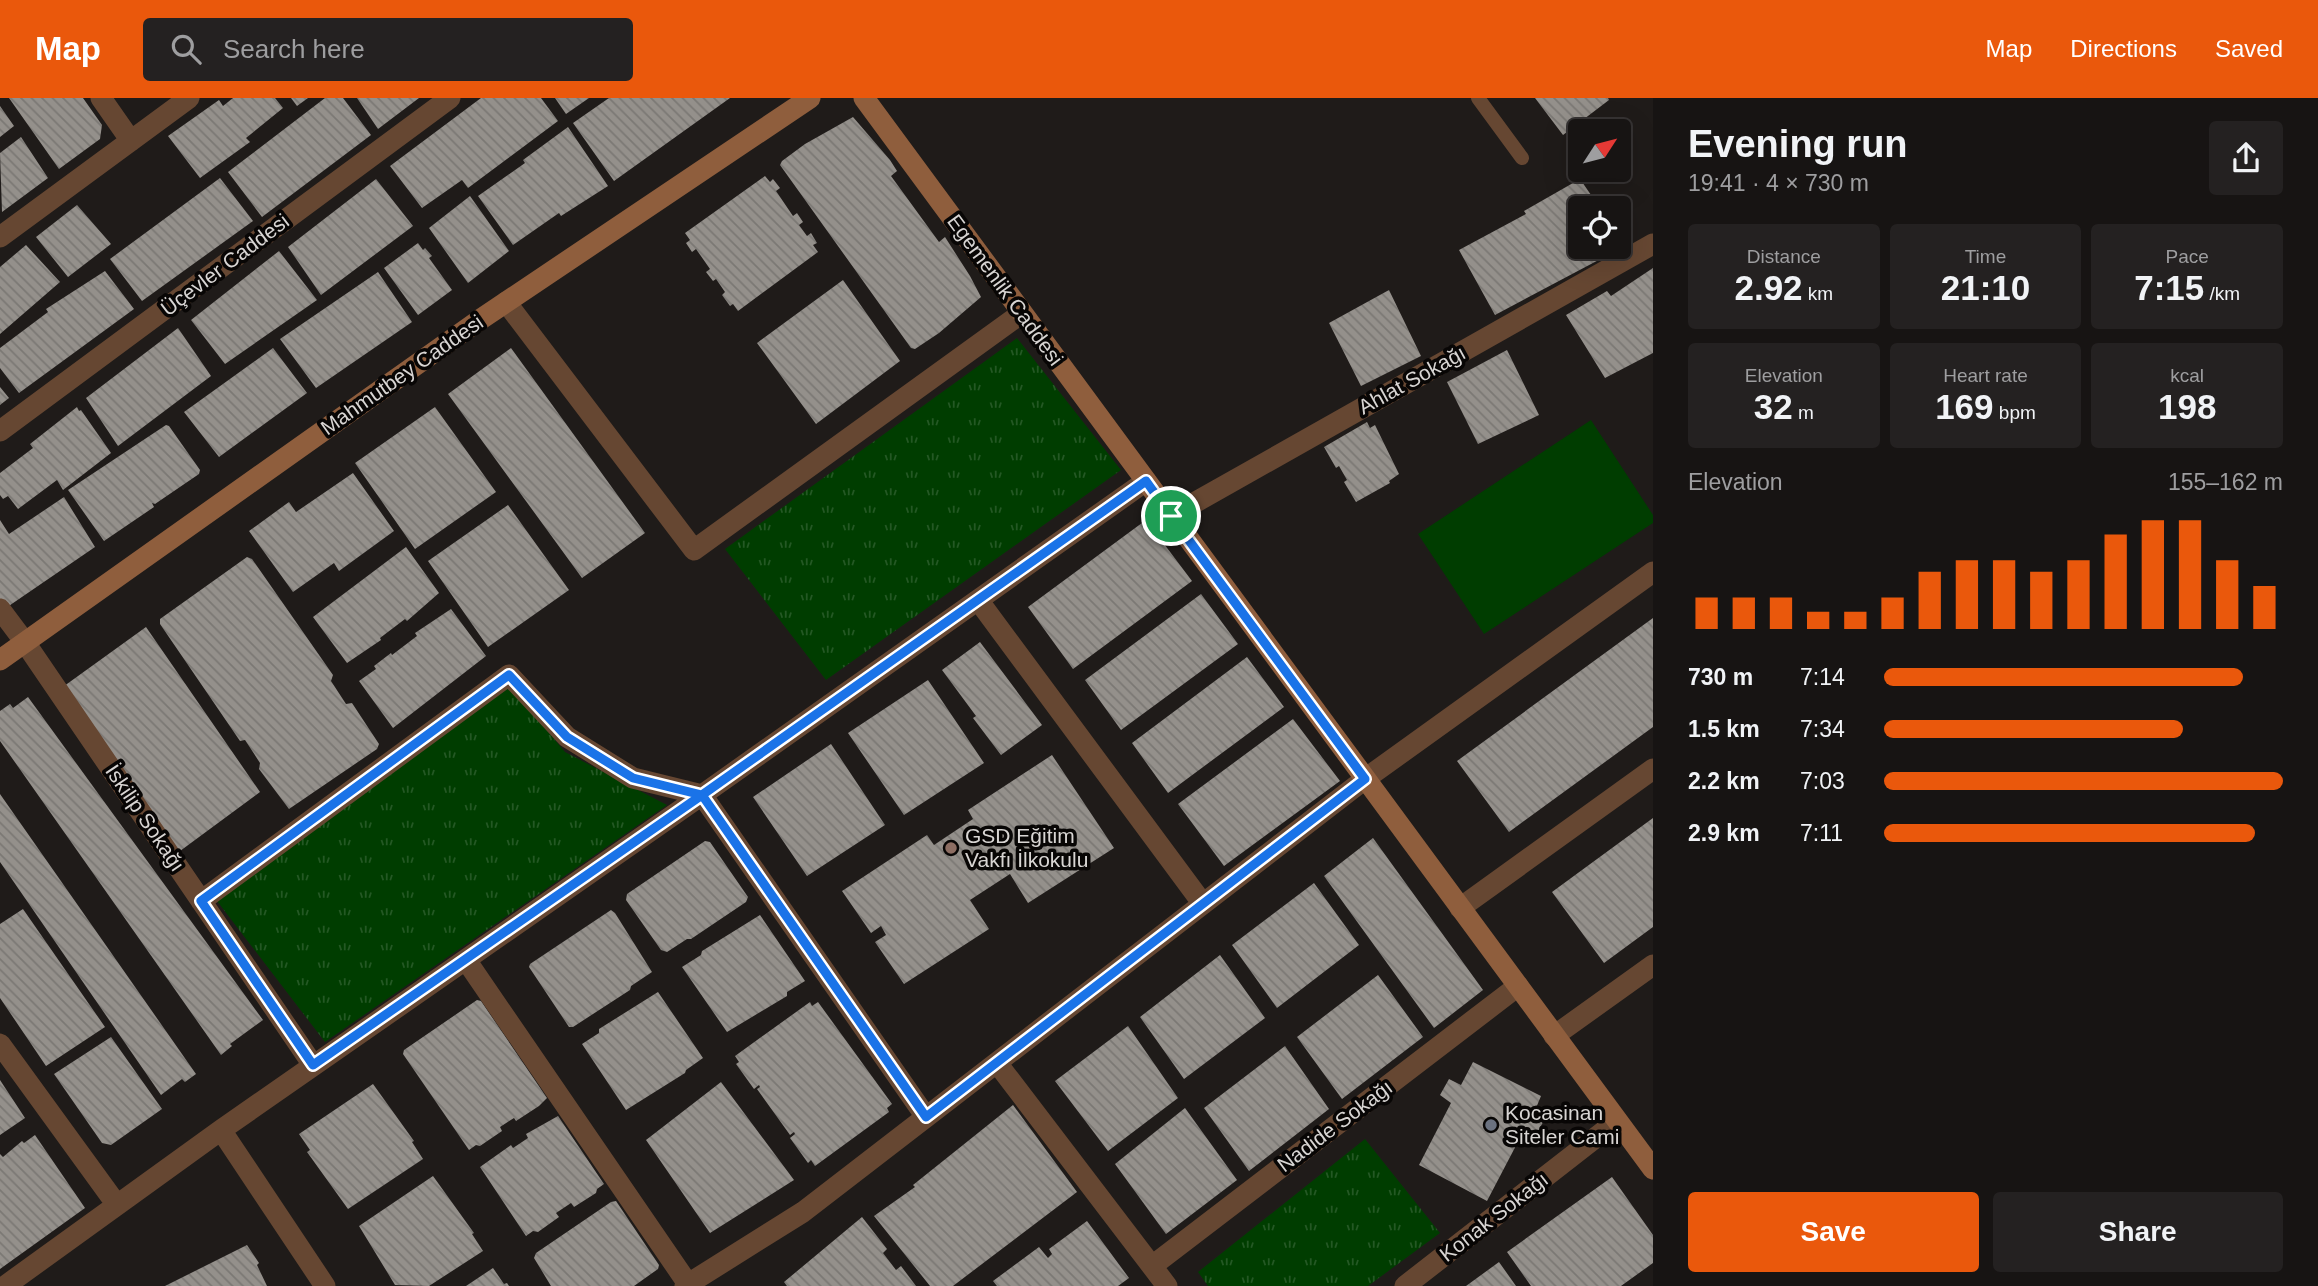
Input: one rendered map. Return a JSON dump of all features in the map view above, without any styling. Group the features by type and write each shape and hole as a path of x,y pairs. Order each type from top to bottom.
{"street":[{"path":"101,98 131,141"},
{"path":"0,237 189,98"},
{"name":"Üçevler Caddesi","path":"0,431 450,98"},
{"name":"Egemenlik Caddesi","path":"864,98 1653,1169"},
{"name":"Mahmutbey Caddesi","path":"0,660 506,302 802,100"},
{"name":"Ahlat Sokağı","path":"1171,516 1653,244"},
{"path":"506,302 694,550 1022,313"},
{"path":"5,1286 313,1065 702,795 1146,481"},
{"path":"466,960 686,1285 803,1212 1365,779 1653,572"},
{"path":"978,600 1203,904"},
{"name":"İskilip Sokağı","path":"0,609 313,1065"},
{"path":"201,901 509,675 567,737 633,778 702,795 926,1117"},
{"path":"1460,908 1653,769"},
{"path":"1554,1036 1653,965"},
{"name":"Nadide Sokağı","path":"1152,1266 1517,986"},
{"path":"0,1044 117,1205"},
{"path":"997,1063 1167,1286"},
{"name":"Konak Sokağı","path":"1405,1286 1617,1121"},
{"path":"221,1130 325,1286"}],"lane":[{"path":"1478,98 1522,158"}],"green space":[{"path":"1017,338 1121,470 826,680 725,549"},
{"path":"1591,420 1653,515 1653,523 1484,634 1418,534"},
{"path":"510,686 565,752 667,805 325,1042 217,901"},
{"path":"1365,1139 1440,1233 1368,1286 1208,1286 1198,1272"}],"building":[{"path":"9,98 83,98 102,125 100,139 59,169"},
{"path":"233,98 275,98 283,108 246,138 250,142 200,178 168,136 219,100 223,106"},
{"path":"291,98 308,98 297,106"},
{"path":"325,98 343,98 371,135 262,217 228,172"},
{"path":"357,98 419,98 378,129"},
{"path":"481,98 541,98 558,121 468,188 462,180 422,208 390,166"},
{"path":"555,98 589,98 566,114"},
{"path":"609,98 730,98 614,181 573,123"},
{"path":"1535,98 1608,98 1609,100 1584,119 1568,119 1568,131 1563,135"},
{"path":"0,106 14,126 0,137"},
{"path":"853,117 890,160 897,171 891,176 939,242 945,237 981,297 939,333 915,349 911,348 780,165 805,144"},
{"path":"568,127 608,186 561,216 559,213 513,245 478,196 525,163 523,160"},
{"path":"21,137 48,178 2,212 0,153"},
{"path":"765,176 770,182 773,179 780,188 776,191 793,216 797,213 803,222 799,225 807,236 811,233 817,243 813,245 818,252 738,311 733,304 730,306 722,295 725,292 716,279 713,281 706,272 710,269 696,249 692,252 686,243 690,240 685,233"},
{"path":"220,178 253,221 142,301 110,259"},
{"path":"376,179 413,226 321,295 288,247"},
{"path":"1575,182 1582,182 1592,196 1568,196 1568,259 1601,259 1495,315 1459,250 1526,214 1524,211"},
{"path":"470,196 509,251 468,283 429,228"},
{"path":"77,205 111,244 68,277 36,237"},
{"path":"418,243 432,256 429,258 452,290 418,315 384,268"},
{"path":"26,245 60,282 0,334 0,267"},
{"path":"279,251 317,300 225,364 191,320"},
{"path":"1653,268 1653,353 1605,378 1566,315 1607,291 1611,296"},
{"path":"105,271 134,309 19,393 0,368 0,348 48,312 46,309"},
{"path":"378,272 412,322 316,388 280,339"},
{"path":"843,280 900,361 816,424 757,343"},
{"path":"1389,290 1421,356 1361,386 1329,323"},
{"path":"178,328 211,376 118,446 86,398"},
{"path":"273,348 307,393 219,457 184,412"},
{"path":"511,348 645,533 582,578 448,394"},
{"path":"1507,350 1539,415 1478,444 1447,382"},
{"path":"0,387 9,398 0,405"},
{"path":"77,407 111,453 63,490 57,480 18,509 8,496 3,499 0,495 0,473 33,448 30,444"},
{"path":"435,407 496,492 415,549 355,463"},
{"path":"1367,422 1370,428 1375,425 1399,474 1389,481 1390,483 1356,502 1344,482 1347,480 1339,466 1336,468 1324,447"},
{"path":"166,425 200,470 199,474 155,504 152,503 154,507 104,541 68,490"},
{"path":"353,473 394,531 339,571 334,563 293,592 249,531 289,502 296,512"},
{"path":"64,497 95,547 0,612 0,520 9,534"},
{"path":"508,505 569,590 488,647 428,561"},
{"path":"1146,520 1192,581 1073,669 1028,607"},
{"path":"406,547 439,593 407,621 405,619 380,638 381,640 347,663 313,617"},
{"path":"247,557 252,559 333,675 331,681 346,704 352,703 379,744 377,749 289,809 259,769 260,763 245,740 240,741 160,624 160,619"},
{"path":"1201,594 1238,644 1121,730 1085,680"},
{"path":"451,609 486,656 393,728 359,681 376,669 374,666 417,636 415,633"},
{"path":"1653,618 1653,727 1509,832 1457,761"},
{"path":"146,627 260,792 176,854 60,689"},
{"path":"980,642 1042,725 1001,755 942,670"},
{"path":"1247,657 1284,707 1168,793 1132,743"},
{"path":"928,680 984,763 904,815 848,733"},
{"path":"28,697 263,1020 230,1044 232,1046 221,1055 0,741 0,711 10,704 13,708"},
{"path":"1293,719 1340,781 1224,866 1178,804"},
{"path":"831,744 885,825 807,876 753,797"},
{"path":"1052,755 1114,848 1028,903 1010,874 970,900 989,929 904,984 875,942 886,935 881,926 871,933 842,891 927,835 934,845 973,819 968,810"},
{"path":"0,794 196,1074 185,1082 182,1079 161,1095 0,862"},
{"path":"1653,818 1653,927 1604,963 1552,892"},
{"path":"1373,838 1483,990 1434,1028 1324,876"},
{"path":"705,841 710,842 748,897 746,902 691,939 667,952 661,950 626,900 627,894"},
{"path":"1314,883 1359,945 1277,1008 1232,945"},
{"path":"23,909 105,1027 46,1066 0,998 0,924"},
{"path":"611,910 652,972 631,986 630,990 569,1027 529,967 530,964"},
{"path":"760,915 805,981 787,992 787,996 727,1032 682,967 701,955 702,951"},
{"path":"1220,955 1265,1018 1184,1079 1140,1017"},
{"path":"1378,975 1423,1037 1342,1099 1297,1037"},
{"path":"658,992 703,1058 685,1073 626,1110 582,1044 599,1033 599,1029"},
{"path":"477,1000 481,1001 547,1098 516,1121 514,1118 500,1127 502,1131 480,1146 476,1145 469,1150 403,1054 404,1050"},
{"path":"810,1002 812,1006 818,1002 892,1104 887,1108 889,1112 815,1166 811,1160 808,1163 790,1138 794,1132 790,1135 757,1089 759,1085 754,1089 736,1064 739,1062 735,1056"},
{"path":"1128,1026 1178,1098 1108,1151 1055,1081"},
{"path":"111,1037 162,1109 111,1145 102,1143 54,1074"},
{"path":"1285,1046 1329,1109 1249,1171 1204,1108"},
{"name":"Kocasinan Siteler Cami","path":"1473,1062 1541,1096 1536,1108 1547,1114 1533,1142 1521,1136 1487,1201 1419,1165 1451,1103 1440,1095 1449,1079 1461,1085"},
{"path":"0,1080 25,1118 0,1135"},
{"path":"721,1082 794,1180 710,1233 646,1140"},
{"path":"373,1084 414,1141 412,1142 423,1159 348,1209 307,1152 310,1150 299,1134"},
{"path":"1013,1105 1077,1192 953,1286 930,1286 874,1216 915,1187 913,1185"},
{"path":"1185,1108 1237,1180 1166,1234 1115,1164"},
{"path":"558,1116 604,1184 596,1193 574,1207 571,1203 556,1213 559,1217 538,1232 533,1231 526,1236 480,1167 511,1145 513,1148 528,1138 526,1134"},
{"path":"35,1135 85,1208 0,1269 0,1154 3,1157 22,1141 24,1143"},
{"path":"433,1176 474,1233 472,1234 483,1251 429,1286 395,1285 359,1226"},
{"path":"1612,1177 1653,1235 1653,1263 1621,1286 1531,1286 1507,1252"},
{"path":"616,1201 659,1265 658,1269 634,1286 551,1286 534,1258 536,1253"},
{"path":"862,1217 887,1249 883,1253 896,1270 901,1266 916,1286 787,1286 784,1282"},
{"path":"1087,1221 1129,1278 1118,1286 997,1286 993,1281 1039,1247 1048,1258 1052,1254 1049,1249"},
{"path":"247,1245 259,1263 257,1265 267,1286 165,1286"},
{"path":"1499,1262 1516,1286 1466,1286"},
{"path":"493,1268 504,1284 509,1286 466,1286"}],"place":[{"name":"GSD Eğitim Vakfı İlkokulu","path":"951,848"},
{"name":"Kocasinan Siteler Cami","path":"1491,1125"}],"route":[{"path":"1171,516 1146,481 702,795 313,1065 201,901 509,675 567,737 633,778 702,795 926,1117 1365,779 1171,516"}]}
